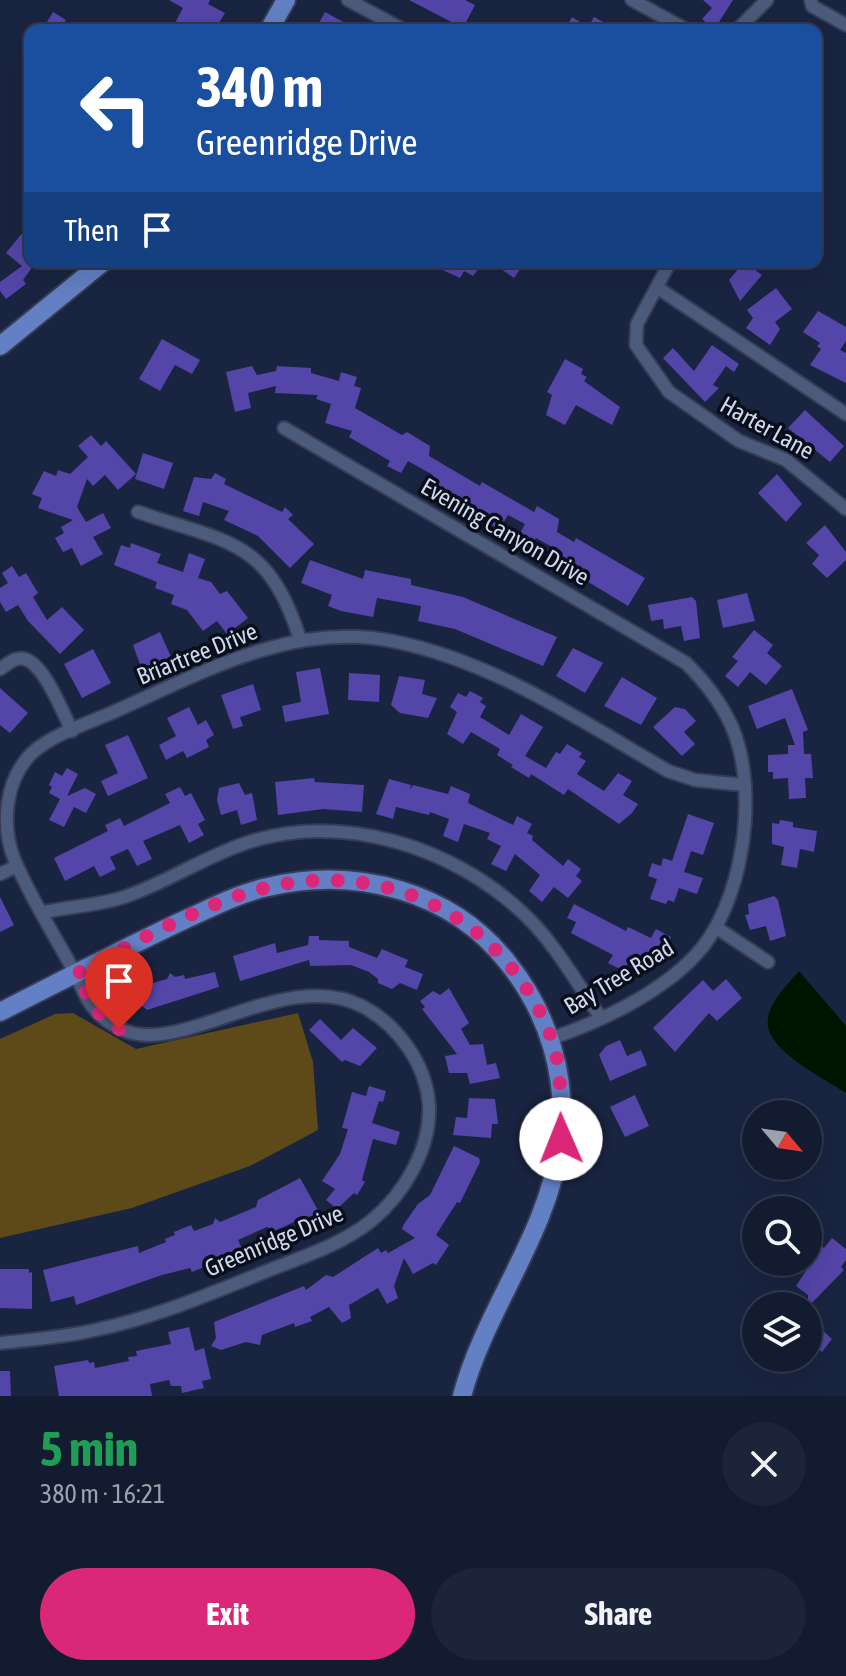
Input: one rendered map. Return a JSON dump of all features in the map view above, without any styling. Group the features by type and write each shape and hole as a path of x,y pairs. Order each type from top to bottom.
{"main road":[{"path":"272,24 286,0"},
{"path":"0,346 96,268"},
{"path":"0,1012 238,896 306,881 363,882 423,898 483,935 525,985 552,1038 560,1103 556,1173 481,1339 462,1396"}],"street":[{"path":"348,0 386,24"},
{"path":"632,0 676,24"},
{"path":"743,24 767,0"},
{"path":"811,0 812,6 846,25"},
{"name":"Harter Lane","path":"667,268 637,324 636,345 669,392 739,441 786,460 846,509"},
{"path":"658,288 846,414"},
{"name":"Evening Canyon Drive","path":"284,428 686,663 700,677"},
{"path":"138,512 237,546 256,559 276,578 300,639"},
{"name":"Briartree Drive","path":"76,974 17,866 5,823 18,775 33,753 72,731 243,654 300,639 386,640 433,651 486,669 668,771 695,780 744,785"},
{"path":"0,669 17,659 28,659 41,671 72,731"},
{"name":"Bay Tree Road","path":"552,1038 601,1018 659,985 693,958 717,928 737,876 746,823 744,785 732,728 700,677"},
{"path":"41,913 123,898 248,842 328,830 365,833 431,855 497,892 527,917 601,1018"},
{"path":"0,874 17,866"},
{"path":"717,928 768,962"},
{"name":"Greenridge Drive","path":"0,1343 60,1336 133,1320 238,1283 345,1238 387,1207 403,1186 418,1158 429,1120 424,1078 412,1054 382,1019 352,1002 321,995 292,998 151,1037 141,1036 119,1029 96,1011 76,974"}],"shaded area":[{"path":"799,971 846,1026 846,1093 796,1062 775,1041 769,1030 768,1018 773,1005"},
{"path":"73,1013 136,1049 298,1013 313,1062 318,1130 250,1166 132,1208 0,1238 0,1039 55,1014"}],"building":[{"path":"169,0 210,0 208,4 225,13 219,24 174,24 183,8"},
{"path":"409,0 465,0 475,5 465,24 455,24"},
{"path":"703,0 733,0 718,24 707,24 702,19 712,8"},
{"path":"53,12 66,20 64,24 46,24"},
{"path":"325,12 347,24 318,24"},
{"path":"572,17 583,24 568,24"},
{"path":"594,17 607,24 590,24"},
{"path":"24,233 24,268 32,268 23,280 26,284 6,299 0,291 0,282 22,266 6,253"},
{"path":"438,268 479,268 473,276 464,271 460,278"},
{"path":"502,268 521,268 514,278"},
{"path":"739,268 752,268 762,275 740,301 729,280"},
{"path":"776,288 792,309 775,322 780,329 770,345 746,328 753,318 747,310"},
{"path":"818,311 846,327 846,341 840,350 846,353 846,383 810,365 821,349 817,346 820,343 803,332"},
{"path":"162,339 200,360 192,374 175,365 160,391 139,379"},
{"path":"712,345 739,364 734,372 726,366 713,385 719,388 705,402 663,358 673,348 694,371"},
{"path":"565,359 583,369 581,374 587,377 584,381 620,407 612,425 576,405 565,425 546,415 552,395 547,392"},
{"path":"252,366 257,375 276,371 277,366 311,368 311,373 339,381 341,372 357,377 354,386 361,388 355,408 402,435 407,432 430,446 429,456 480,486 482,482 534,512 537,506 559,519 557,532 574,542 576,538 645,578 628,606 557,563 563,553 536,538 529,550 515,542 525,524 508,515 499,530 427,487 433,475 408,461 401,473 387,466 390,461 349,437 352,431 325,423 331,404 316,399 318,395 275,393 276,386 248,393 251,408 235,412 226,372"},
{"path":"805,410 844,446 830,462 788,428"},
{"path":"91,435 101,446 106,441 136,474 118,490 105,475 93,486 87,479 77,507 86,522 103,513 111,528 93,537 103,554 81,566 72,548 63,552 55,538 64,533 61,527 73,520 38,508 42,498 32,494 44,471 56,476 58,470 70,474 88,457 78,446"},
{"path":"143,453 173,463 164,489 135,479"},
{"path":"215,473 226,479 224,484 282,512 285,507 293,515 288,519 314,544 290,568 258,536 224,520 229,511 203,502 199,516 183,511 194,477 211,479"},
{"path":"777,474 802,504 786,522 758,493"},
{"path":"825,525 846,552 846,560 827,578 812,564 819,555 806,543"},
{"path":"131,543 161,554 157,563 183,572 189,553 205,559 198,578 211,582 220,594 227,591 248,618 227,634 217,621 203,631 187,610 171,604 174,595 155,588 157,582 114,565 121,545 130,548"},
{"path":"310,560 363,579 365,570 411,579 411,585 463,597 557,637 543,666 455,629 418,621 421,606 377,598 373,617 341,611 328,606 332,595 301,583"},
{"path":"12,566 19,577 26,573 38,593 33,597 47,620 62,607 84,630 60,654 28,621 18,605 6,612 0,602 0,588 8,583 2,573"},
{"path":"747,593 755,621 723,628 717,600"},
{"path":"692,597 696,601 700,638 684,641 681,626 664,629 663,619 651,621 648,605"},
{"path":"754,630 773,645 767,653 782,666 766,685 750,672 738,687 725,676 738,661 732,657"},
{"path":"160,632 171,657 142,670 133,645"},
{"path":"573,648 603,663 585,693 556,676"},
{"path":"93,649 111,683 82,698 64,664"},
{"path":"320,668 329,714 285,722 282,706 301,702 296,672"},
{"path":"349,673 380,675 379,702 348,700"},
{"path":"399,676 425,680 422,694 437,698 428,718 400,713 391,705"},
{"path":"622,677 657,698 641,725 604,706"},
{"path":"253,684 261,710 240,717 243,726 233,729 221,695"},
{"path":"0,688 28,713 10,733 0,725"},
{"path":"792,689 808,730 803,732 804,754 811,754 813,778 805,778 806,798 789,799 788,778 773,779 773,772 768,772 768,755 788,754 788,745 795,745 785,718 757,729 748,706"},
{"path":"470,691 483,698 480,702 486,706 480,717 509,735 521,714 543,727 525,756 546,768 556,752 560,754 567,744 582,753 579,757 586,761 577,774 604,791 618,773 632,781 623,795 638,804 632,813 619,824 568,789 564,795 531,774 529,778 511,767 513,765 497,755 500,749 471,732 463,744 447,734 457,712 450,707 458,693 466,697"},
{"path":"189,707 198,725 206,720 214,735 206,740 209,747 187,758 183,751 166,760 159,745 176,736 167,718"},
{"path":"675,707 685,709 696,721 684,732 695,744 682,756 653,727"},
{"path":"128,735 148,778 108,796 101,781 118,773 105,745"},
{"path":"67,768 78,774 67,796 85,788 96,794 86,813 74,807 64,827 49,820 60,799 49,793 52,787 49,785 55,772 62,776"},
{"path":"314,778 315,782 364,785 362,812 323,809 278,815 275,782"},
{"path":"389,779 411,785 410,790 413,785 448,794 451,786 470,794 468,803 513,825 517,816 532,824 527,833 533,836 532,840 563,866 568,859 581,869 576,876 582,881 568,898 554,887 542,902 529,891 540,875 515,854 506,871 491,864 501,846 487,839 490,833 464,824 458,842 443,836 449,819 430,812 429,815 396,807 393,819 376,814"},
{"path":"239,783 245,795 252,793 257,820 241,825 237,810 221,815 217,800 219,788"},
{"path":"180,787 185,796 191,793 205,820 198,824 204,835 189,843 180,825 143,841 152,859 137,866 128,849 110,857 116,869 100,877 94,866 65,881 54,858 108,831 105,825 120,818 124,826 170,803 165,794"},
{"path":"688,814 714,823 703,855 691,851 684,872 703,878 697,894 679,888 674,902 668,900 666,904 650,899 657,879 648,876 652,863 661,866 663,858 672,861"},
{"path":"780,820 793,822 793,827 817,831 814,852 800,849 797,868 781,865 784,847 772,844 772,823 779,824"},
{"path":"774,896 778,900 786,936 770,941 766,926 750,930 745,915 749,914 748,904"},
{"path":"0,897 14,925 0,932"},
{"path":"574,904 626,931 628,927 651,938 656,929 671,937 664,951 660,949 656,956 651,954 645,965 631,957 624,971 608,963 613,955 571,933 576,922 567,918"},
{"path":"309,936 319,936 319,940 349,941 349,947 377,958 382,949 408,960 405,967 423,974 417,990 400,983 392,989 378,983 378,979 369,972 351,965 310,966 309,960 240,981 233,956 275,943 277,953 308,945"},
{"path":"215,972 219,987 147,1010 142,1006 139,987 167,979 170,973 175,977 184,975 185,979"},
{"path":"726,979 742,998 717,1021 709,1013 675,1052 653,1028 703,980 713,991"},
{"path":"449,988 469,1023 461,1029 470,1045 483,1044 487,1065 496,1063 500,1078 470,1084 467,1073 449,1073 445,1056 457,1054 422,1009 425,1007 420,1001 433,991 440,995"},
{"path":"320,1019 341,1040 353,1028 377,1048 360,1066 345,1060 342,1062 309,1030"},
{"path":"620,1040 627,1056 641,1050 647,1065 610,1081 599,1055 606,1046"},
{"path":"369,1086 386,1091 383,1102 379,1101 372,1123 400,1132 396,1145 373,1139 362,1180 365,1182 357,1195 354,1193 337,1209 326,1200 335,1189 322,1181 340,1154 348,1129 342,1128 352,1092 366,1096"},
{"path":"635,1095 649,1126 625,1137 610,1107"},
{"path":"469,1098 495,1099 498,1124 492,1124 491,1138 453,1135 456,1117 467,1118"},
{"path":"454,1146 479,1158 480,1162 460,1203 457,1202 436,1235 449,1245 436,1265 433,1263 413,1274 404,1258 394,1286 398,1298 387,1304 378,1288 349,1305 351,1318 342,1323 329,1307 310,1317 312,1321 295,1327 294,1323 262,1335 260,1345 246,1342 221,1350 211,1346 216,1338 214,1322 304,1286 306,1290 326,1275 333,1277 378,1248 381,1253 386,1250 388,1253 415,1238 402,1229 404,1224 418,1204 430,1195"},
{"path":"300,1178 319,1212 301,1222 299,1220 274,1231 267,1227 238,1240 243,1251 192,1272 190,1268 162,1275 76,1305 74,1296 51,1302 43,1270 138,1246 139,1253 166,1242 165,1239 175,1235 174,1232 191,1225 194,1231 213,1224 215,1218 220,1222 256,1207 258,1200"},
{"path":"832,1238 846,1249 846,1260 841,1267 844,1270 822,1293 804,1292 796,1286 802,1276 822,1276 822,1247"},
{"path":"0,1269 29,1269 29,1273 32,1272 32,1309 0,1308"},
{"path":"189,1327 195,1351 204,1348 211,1379 202,1381 204,1388 182,1393 181,1386 171,1386 169,1380 150,1384 152,1396 59,1396 54,1366 88,1360 89,1363 94,1362 95,1368 129,1361 128,1357 137,1356 136,1351 171,1344 168,1332"},
{"path":"822,1330 832,1339 822,1352"},
{"path":"0,1371 10,1371 11,1396 0,1396"}],"route":[{"path":"119,1029 96,1011 76,974 145,938 238,896 268,887 306,881 344,880 396,888 435,903 472,926 496,948 525,985 552,1038 558,1068 561,1139"}]}
